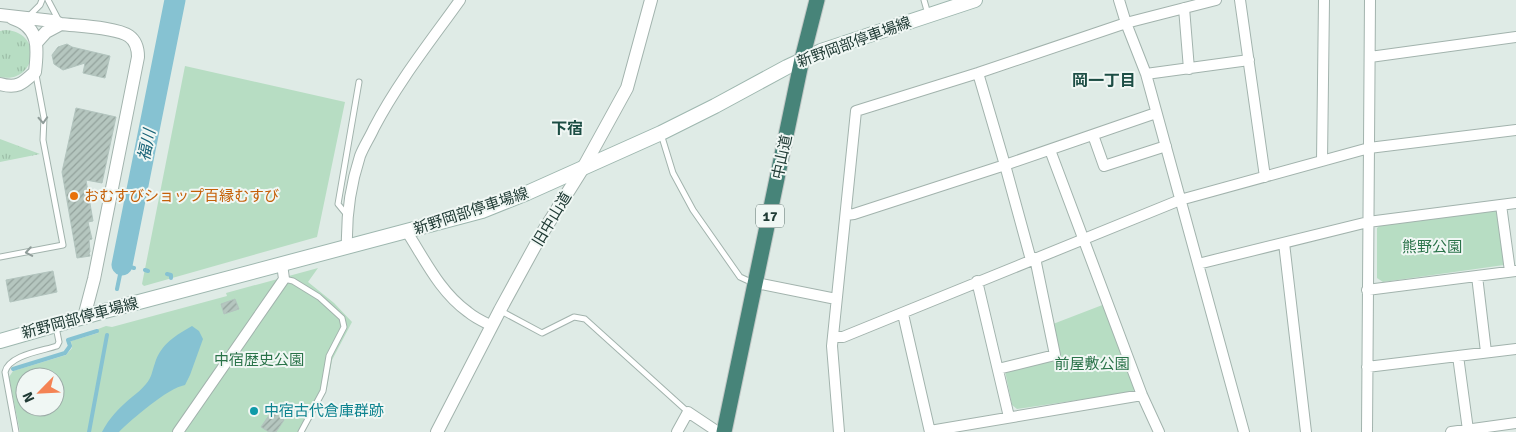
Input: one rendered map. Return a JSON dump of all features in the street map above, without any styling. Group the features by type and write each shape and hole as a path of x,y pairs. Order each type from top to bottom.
{"highway":[{"name":"中山道","path":"724,432 802,60 817,0"}],"main road":[{"name":"新野岡部停車場線","path":"0,341 482,211 527,194 661,133 830,47 975,0"}],"street":[{"path":"347,246 347,216 361,154 378,120 411,67 460,0"},
{"name":"旧中山道","path":"437,432 500,310 542,235 583,168 626,88 651,0"},
{"path":"1119,0 1146,74 1244,432"},
{"path":"839,432 832,346 856,111 978,73 1126,23 1216,0"},
{"path":"1240,0 1265,177"},
{"path":"1322,161 1324,0"},
{"path":"1366,432 1370,0"},
{"path":"1184,8 1189,68"},
{"path":"3,17 53,20 61,24 125,34 134,41 138,49 94,279 84,317"},
{"path":"3,17 17,20 25,25 37,42"},
{"path":"0,84 17,86 35,72 37,42 46,32 61,24"},
{"path":"1370,57 1516,37"},
{"path":"1146,74 1249,60"},
{"path":"978,73 1033,259 1055,355 998,369"},
{"path":"846,215 1005,165 1156,113"},
{"path":"833,337 843,337 903,314 977,281 1180,200 1369,148 1516,130"},
{"path":"1093,135 1104,166 1166,146"},
{"path":"1050,150 1142,395 1160,432"},
{"path":"1198,264 1368,222 1516,203"},
{"path":"1367,290 1513,271 1501,205"},
{"path":"407,232 439,283 449,295 469,313 492,326"},
{"path":"1284,243 1306,432"},
{"path":"178,432 284,279 282,264"},
{"path":"1477,276 1486,352"},
{"path":"977,281 1009,417"},
{"path":"756,283 836,298"},
{"path":"903,314 930,431 1142,395"},
{"path":"1367,367 1516,349"},
{"path":"1458,356 1468,430"},
{"path":"677,432 688,412 718,432"},
{"path":"1452,432 1516,423"}],"lane":[{"path":"26,17 34,13 42,0"},
{"path":"48,0 61,24"},
{"path":"924,0 928,14"},
{"path":"0,257 63,245 43,140 44,118 35,72"},
{"path":"347,216 338,204 359,82"},
{"path":"661,133 673,173 693,210 740,277 756,283"},
{"path":"284,279 293,281 319,297 342,318 344,327 329,356 323,391 301,432"},
{"path":"500,310 542,333 574,317 585,319 688,412"},
{"path":"16,432 5,372 6,367 12,360 57,346 59,342 55,326"}],"green space":[{"path":"5,30 18,33 26,39 30,48 31,57 28,66 22,73 12,77 0,77 0,31"},
{"path":"185,66 345,102 317,237 144,286 142,284"},
{"path":"0,139 40,154 0,162"},
{"name":"熊野公園","path":"1497,210 1504,265 1383,282 1377,278 1377,228 1380,225"},
{"name":"中宿歴史公園","path":"318,268 308,282 334,303 352,322 332,360 327,388 304,432 20,432 17,417 65,417 65,367 26,367 66,355 72,348 71,341 98,333 98,329 106,326 112,327 227,296 226,293"},
{"name":"前屋敷公園","path":"1105,304 1135,388 1133,392 1017,409 1012,405 1005,371 1059,357 1053,324"},
{"name":"中宿歴史公園","path":"15,370 15,407 9,377"}],"water":[{"path":"192,326 199,331 203,339 185,385 160,398 119,432 102,432 115,413 148,381 158,356 165,345"}],"building":[{"path":"67,44 72,47 110,56 105,78 83,73 85,63 63,70 54,64 52,55 58,47"},
{"path":"76,108 116,117 102,183 86,180 93,221 88,222 92,239 89,240 90,256 77,258 62,172"},
{"path":"53,271 57,292 10,302 6,280"},
{"path":"235,299 239,309 224,314 221,304"},
{"path":"272,411 284,420 276,432 269,432 261,427"}],"waterway":[{"name":"福川","path":"122,265 175,0"},
{"name":"福川","path":"117,289 122,265 134,268"},
{"path":"167,274 171,275 171,278"},
{"path":"13,369 65,353 70,346 68,340 97,331"},
{"name":"福川","path":"89,432 107,335"}],"place":[{"name":"おむすびショップ百縁むすび","path":"74,196"},
{"name":"中宿古代倉庫群跡","path":"254,411"}],"district":[{"name":"岡一丁目","path":"1104,80"},
{"name":"下宿","path":"567,128"}]}
